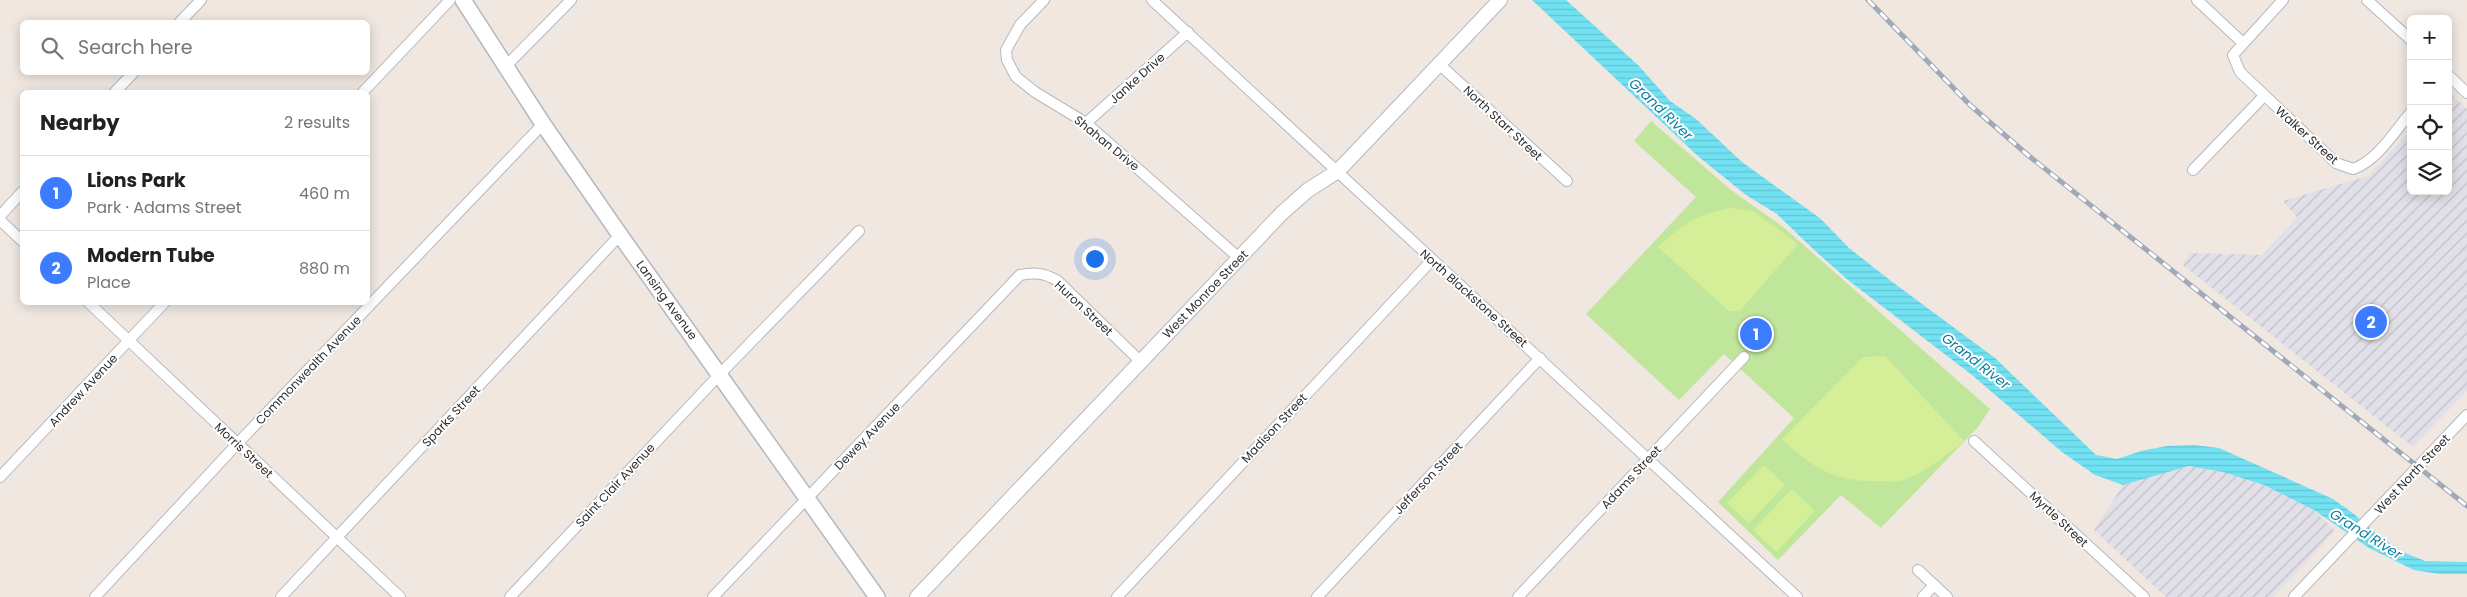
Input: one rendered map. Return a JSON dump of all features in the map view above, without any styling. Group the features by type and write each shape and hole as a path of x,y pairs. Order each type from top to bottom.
{"main road":[{"name":"Lansing Avenue","path":"463,0 543,124 877,597"}],"street":[{"path":"182,20 201,0"},
{"path":"365,90 450,0"},
{"path":"506,66 571,0"},
{"name":"Shahan Drive","path":"1044,0 1016,32 1006,50 1007,60 1016,77 1029,88 1086,123 1239,258"},
{"name":"North Blackstone Street","path":"1152,0 1796,597"},
{"name":"West Monroe Street","path":"917,597 1282,212 1308,190 1338,171 1500,0"},
{"path":"2197,0 2243,43 2283,0"},
{"path":"2367,0 2407,36"},
{"name":"Janke Drive","path":"1086,123 1188,32"},
{"name":"Walker Street","path":"2243,43 2233,55 2240,72 2336,163 2353,169 2374,156 2407,117"},
{"name":"North Starr Street","path":"1439,64 1567,182"},
{"path":"117,90 131,75"},
{"path":"2452,79 2467,93"},
{"path":"2193,170 2264,96"},
{"name":"Commonwealth Avenue","path":"95,597 543,124"},
{"path":"20,194 0,218 20,239"},
{"name":"Saint Clair Avenue","path":"510,597 859,230"},
{"name":"Sparks Street","path":"281,597 620,235"},
{"name":"Madison Street","path":"1117,597 1432,260"},
{"name":"Huron Street","path":"1020,275 1035,272 1046,274 1058,281 1140,361"},
{"name":"Dewey Avenue","path":"713,597 1020,275"},
{"name":"Morris Street","path":"91,305 400,597"},
{"name":"Andrew Avenue","path":"0,477 162,305"},
{"name":"Adams Street","path":"1518,597 1744,356"},
{"name":"Jefferson Street","path":"1317,597 1540,358"},
{"name":"West North Street","path":"2294,597 2467,415"},
{"name":"Myrtle Street","path":"1974,441 2144,597"},
{"path":"1918,570 1947,597"},
{"path":"1923,597 1934,585"}],"shaded area":[{"path":"2452,96 2467,109 2467,391 2413,447 2183,265 2190,253 2262,255 2297,217 2283,201 2368,176 2407,134 2407,195 2452,195"},
{"path":"2189,466 2223,472 2264,485 2314,510 2335,531 2273,597 2166,597 2094,530 2123,485"}],"green space":[{"path":"1651,121 1731,190 1783,227 1990,409 1978,427 1881,528 1841,495 1778,560 1718,502 1794,418 1724,354 1679,400 1586,314 1696,197 1634,141"},
{"path":"1731,208 1753,211 1798,244 1740,311 1729,311 1658,247 1691,221"},
{"path":"1885,356 1964,441 1935,463 1911,477 1897,481 1865,481 1826,472 1804,458 1782,439 1863,357"},
{"path":"1764,465 1785,485 1749,523 1727,503"},
{"path":"1792,489 1815,511 1776,552 1753,530"}],"water":[{"name":"Grand River","path":"1532,0 1566,0 1639,66 1670,101 1696,119 1742,162 1821,219 1849,248 1995,358 2096,455 2117,459 2141,451 2167,446 2194,445 2219,448 2333,499 2383,539 2405,553 2425,561 2467,562 2467,574 2439,574 2414,570 2369,548 2314,510 2264,485 2223,472 2189,466 2123,485 2095,475 2062,452 1972,375 1848,280 1777,214 1746,195 1699,157"}],"railway":[{"path":"1868,0 1970,105 2029,156 2467,506"}],"place":[{"name":"Modern Tube","path":"2371,322"},
{"name":"Lions Park","path":"1756,334"}]}
